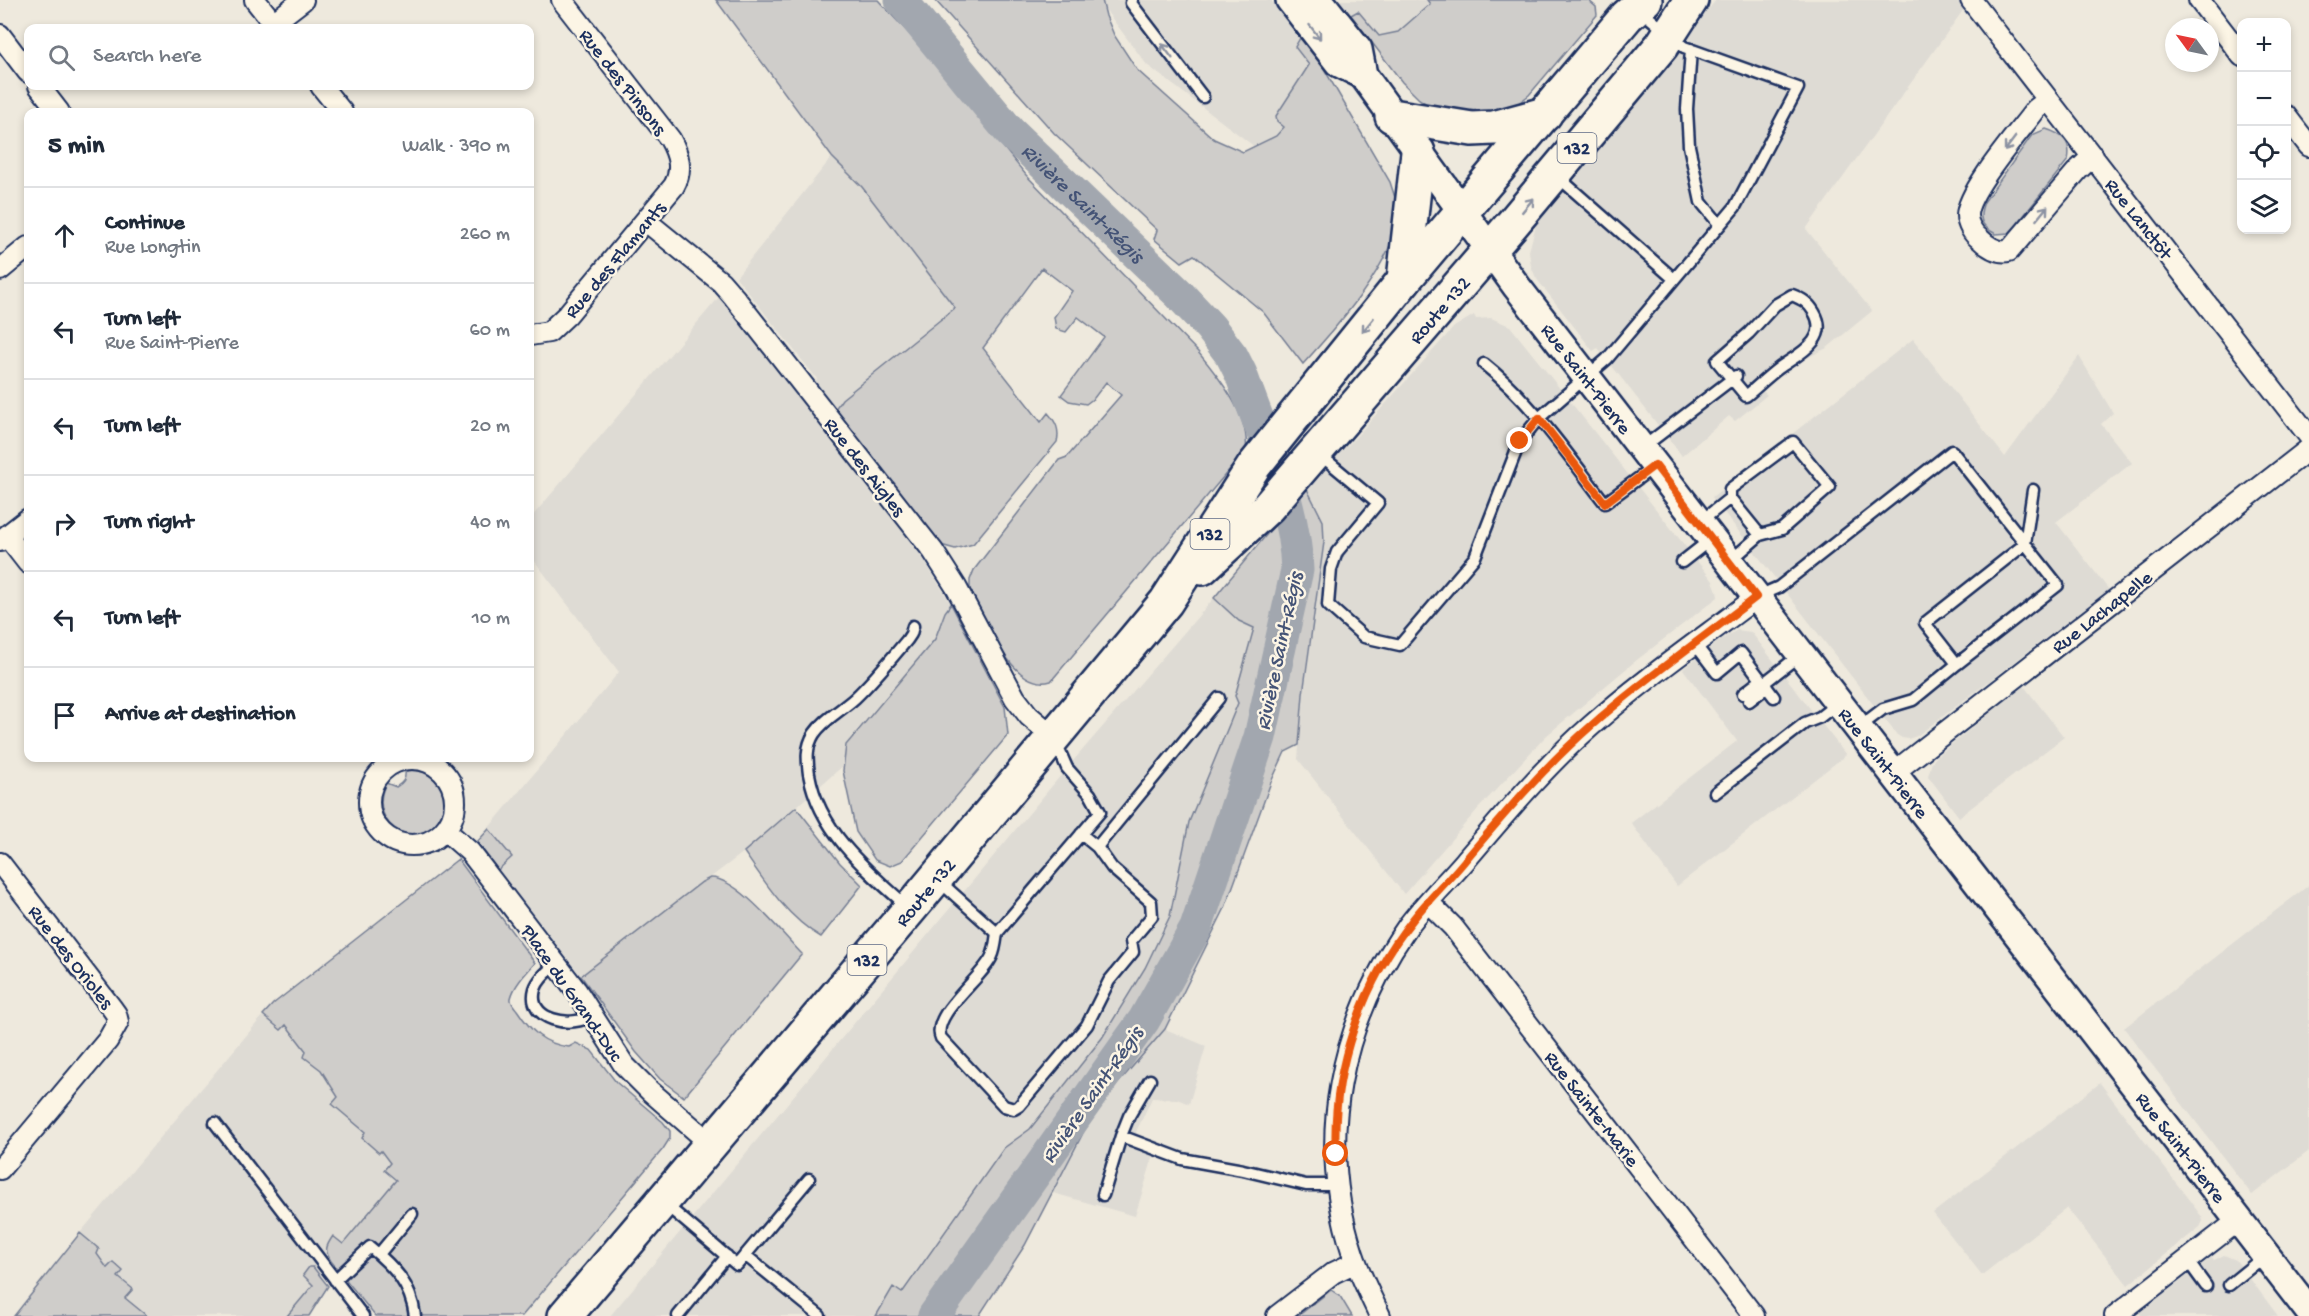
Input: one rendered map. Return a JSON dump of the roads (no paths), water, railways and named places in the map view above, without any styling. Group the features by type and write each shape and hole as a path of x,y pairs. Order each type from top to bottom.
{"highway":[{"name":"Route 132","path":"1166,602 1268,507 1555,174 1680,42 1691,0"},
{"name":"Route 132","path":"566,1316 1166,602 1254,466 1404,280 1627,16 1641,4"},
{"path":"1392,116 1472,129 1494,128 1545,114"},
{"path":"1404,280 1418,152"}],"main road":[{"path":"1290,0 1339,63 1363,75"},
{"path":"1319,0 1358,49 1363,75"},
{"name":"Rue Saint-Pierre","path":"1363,75 1490,250 2309,1311"}],"street":[{"path":"255,0 273,24"},
{"path":"277,24 303,0"},
{"name":"Rue des Pinsons","path":"562,0 670,139 680,165"},
{"name":"Rue Lanctôt","path":"1971,0 2309,436"},
{"path":"2199,0 2237,51"},
{"path":"0,35 24,67"},
{"path":"42,90 56,108"},
{"path":"324,90 339,108"},
{"path":"2048,100 2036,109 1972,197 1967,215 1973,232 1980,240 1998,251 2009,251 2092,156"},
{"path":"2291,123 2309,146"},
{"name":"Rue des Flamants","path":"534,334 549,332 560,324 674,186 680,165"},
{"name":"Rue des Aigles","path":"646,221 721,282 734,297 933,551 956,587 1015,698 1029,716 1054,737"},
{"path":"0,270 24,250"},
{"name":"Rue Lachapelle","path":"1893,773 2309,449"},
{"path":"24,522 3,539 24,559"},
{"path":"1380,1316 1356,1262 1342,1203 1336,1124 1341,1075 1350,1040 1366,998 1408,927 1428,902 1504,814 1571,744 1612,708 1756,597"},
{"path":"394,762 381,771 373,783 368,803 371,819 380,832 393,842 415,846 429,842 445,830 453,817 454,795 449,780 439,768 427,762"},
{"name":"Place du Grand-Duc","path":"445,830 470,852 555,964 624,1065 711,1144"},
{"name":"Rue des Orioles","path":"0,863 111,1006 118,1022 108,1040 0,1169"},
{"name":"Rue Sainte-Marie","path":"1428,902 1453,927 1754,1316"},
{"path":"2115,1316 2239,1220"},
{"path":"1276,1316 1333,1273 1356,1262"}],"lane":[{"path":"1132,0 1131,3 1203,97"},
{"path":"1315,451 1378,503 1337,552 1331,569 1328,605 1364,637 1401,645 1475,557 1520,441 1539,418 1607,359 1735,207 1798,88 1680,42 1641,4"},
{"path":"1680,42 1689,146 1701,202 1720,225"},
{"path":"1555,174 1674,279"},
{"path":"1792,295 1805,301 1812,309 1819,325 1819,331 1802,354 1780,368 1746,396 1734,377 1717,362 1775,305 1792,295"},
{"path":"1484,364 1498,375 1539,418 1605,503 1648,456 1734,377"},
{"path":"1682,562 1730,498 1730,489 1793,442 1830,488 1782,529 1760,536 1730,561"},
{"path":"1756,597 1779,587 1952,450 2058,585 1913,700 1883,709 1858,728"},
{"path":"1957,664 1925,623 2025,544 2033,490"},
{"path":"1730,498 1760,536"},
{"path":"910,909 870,873 835,833 819,808 810,776 807,754 816,731 867,687 908,640 913,626"},
{"path":"1695,644 1717,673 1742,653 1774,697"},
{"path":"1746,698 1801,654"},
{"path":"1097,847 1219,698"},
{"path":"1715,793 1805,723 1820,717 1838,702"},
{"path":"1054,737 1067,768 1090,794 1100,812 1081,834 997,933 992,957 944,1016 938,1028 941,1038 1004,1106 1014,1109 1019,1106 1087,1025 1109,981 1133,952 1131,941 1152,916 1151,902 1113,868 1097,847 1081,834"},
{"path":"936,878 997,933"},
{"path":"555,964 536,986 534,999 537,1007 547,1017 570,1023 582,1022 592,1016"},
{"path":"1103,1195 1129,1116 1150,1080"},
{"path":"215,1123 363,1316"},
{"path":"1121,1136 1182,1159 1236,1168 1306,1185 1339,1185"},
{"path":"663,1202 737,1265 809,1179"},
{"path":"379,1254 412,1214"},
{"path":"335,1280 370,1247 399,1273 408,1290 416,1316"},
{"path":"745,1255 820,1316"},
{"path":"2229,1285 2266,1255"},
{"path":"678,1316 727,1256"},
{"path":"2187,1260 2206,1286"}],"waterway":[{"name":"Rivière Saint-Régis","path":"901,0 1010,132 1178,293 1210,327 1232,356 1241,374 1277,471 1295,545 1297,570 1260,737 1196,928 1144,1020 934,1316"}]}
